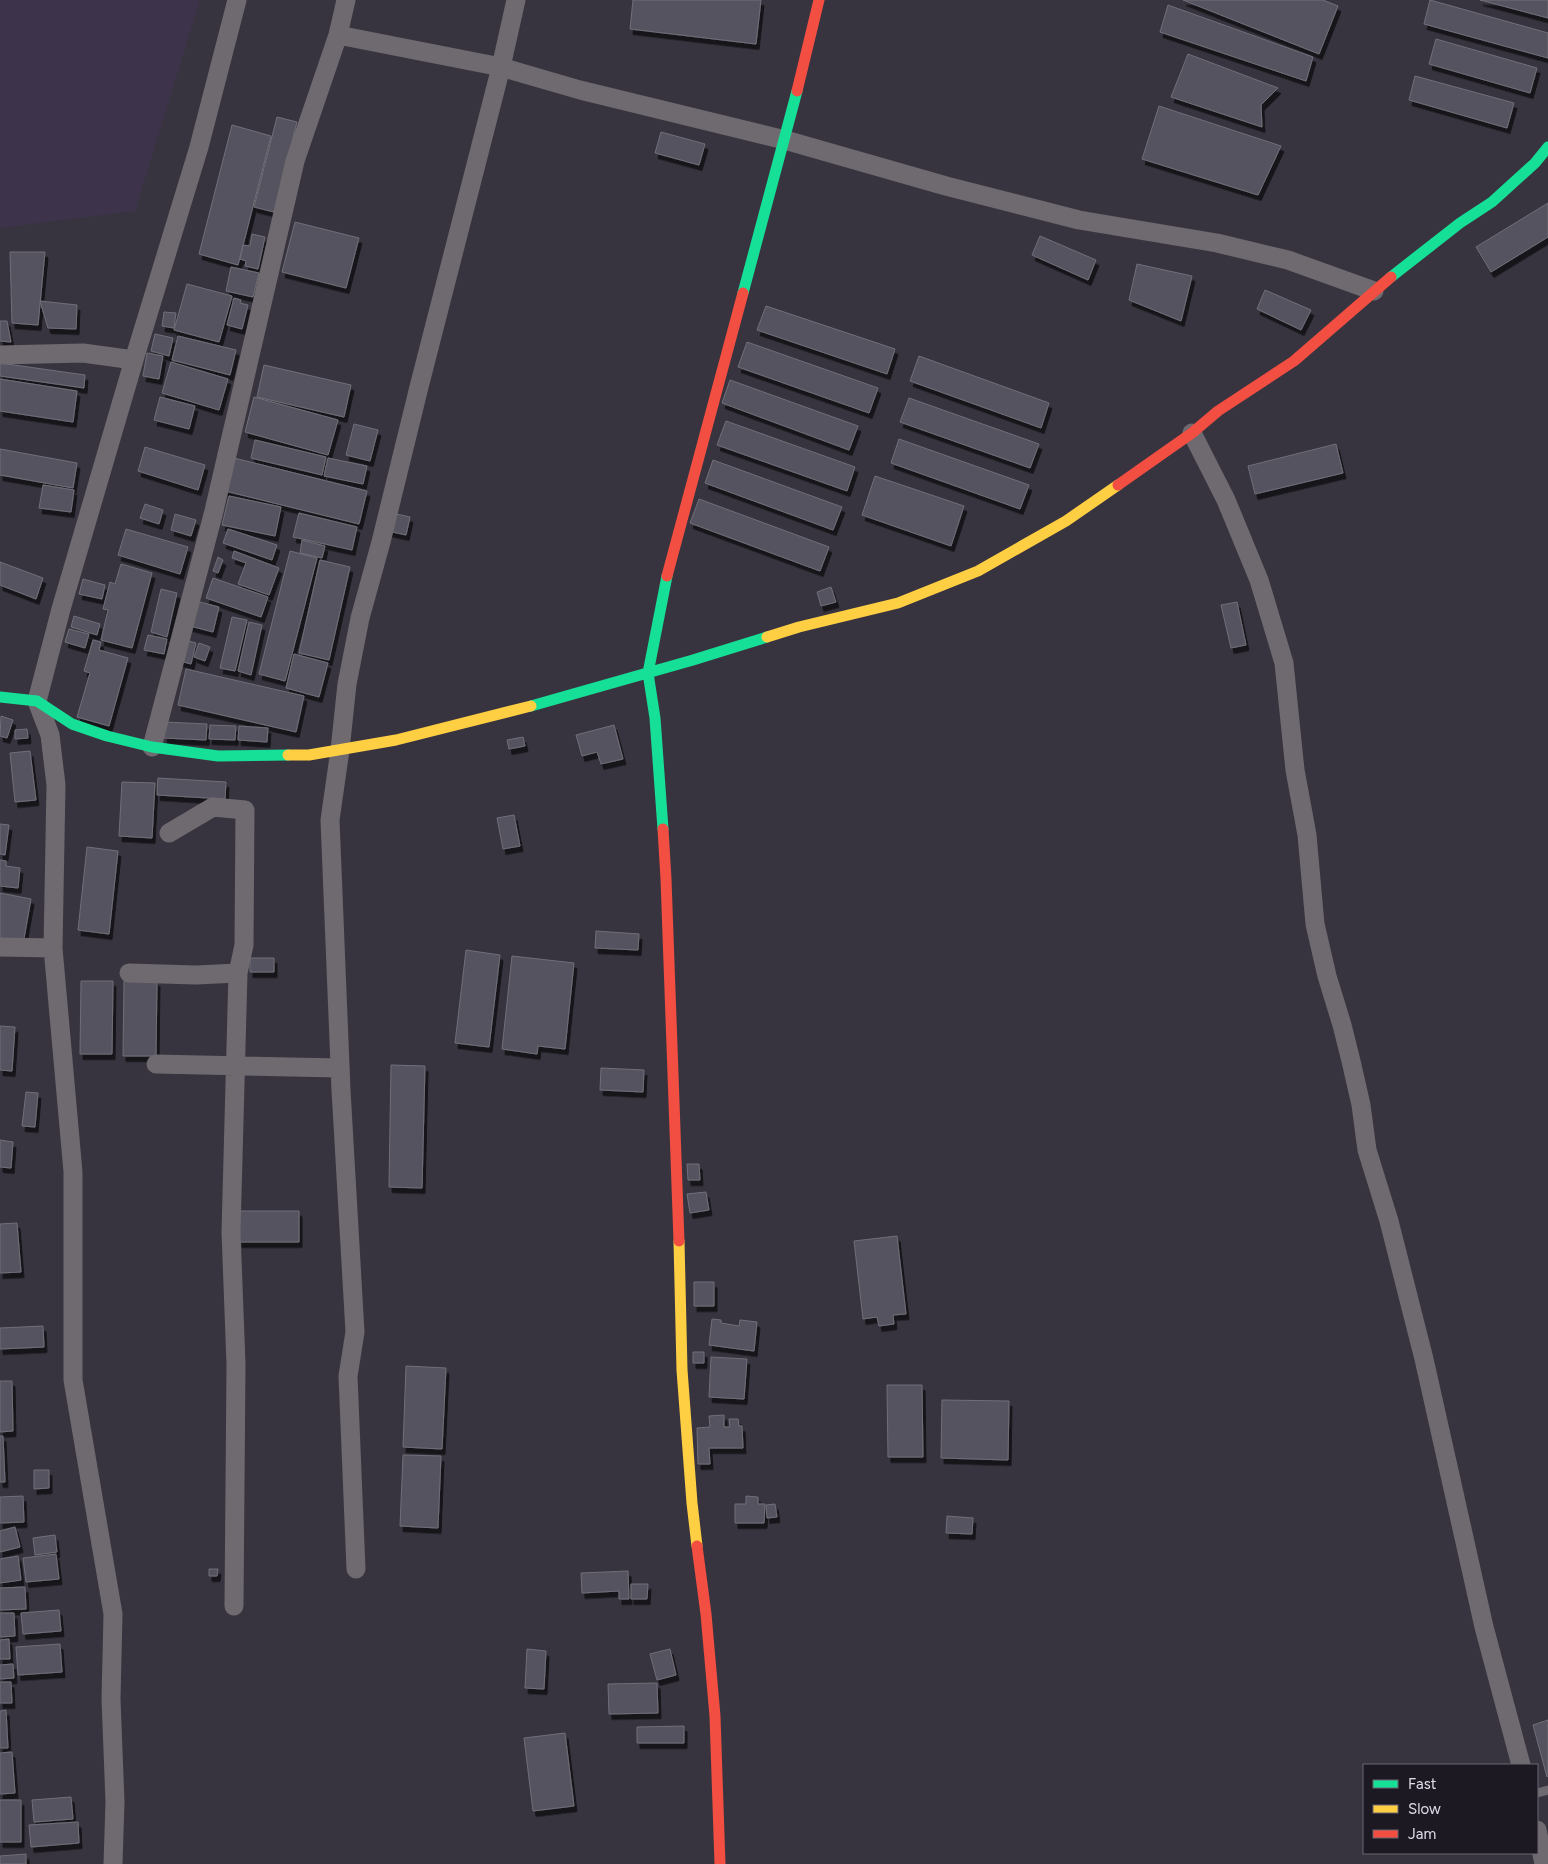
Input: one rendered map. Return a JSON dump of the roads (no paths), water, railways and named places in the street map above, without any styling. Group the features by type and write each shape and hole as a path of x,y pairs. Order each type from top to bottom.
{"street":[{"path":"113,1864 115,1802 111,1700 113,1614 73,1380 72,1172 53,948 56,785 50,735 37,701 61,609 199,147 237,0"},
{"path":"152,747 214,511 295,161 338,35 346,0"},
{"path":"356,1569 348,1376 355,1332 340,1068 330,820 347,684 360,618 381,542 501,67 516,0"},
{"path":"720,1864 715,1716 706,1614 692,1503 682,1370 681,1284 666,878 655,718 648,673 669,566 696,472 741,297 786,140 819,0"},
{"path":"338,35 501,67 589,93 786,140 928,181 1079,220 1217,243 1288,260 1374,290"},
{"path":"0,697 37,701 72,724 107,736 152,747 218,756 309,755 396,740 494,716 749,644 799,627 898,603 978,571 1016,552 1192,433 1218,411 1294,361 1374,290 1460,223 1492,202 1535,163 1548,147"},
{"path":"0,355 83,353 134,360"},
{"path":"1192,433 1226,500 1259,580 1284,663 1295,770 1307,835 1315,924 1327,976 1351,1061 1367,1150 1394,1239 1424,1359 1484,1627 1521,1764"},
{"path":"169,833 213,807 245,810 244,945 238,973 231,1232 236,1364 234,1606"},
{"path":"0,947 53,948"},
{"path":"129,973 196,975 238,973"},
{"path":"156,1064 340,1068"},
{"path":"1538,1835 1544,1864"}]}
